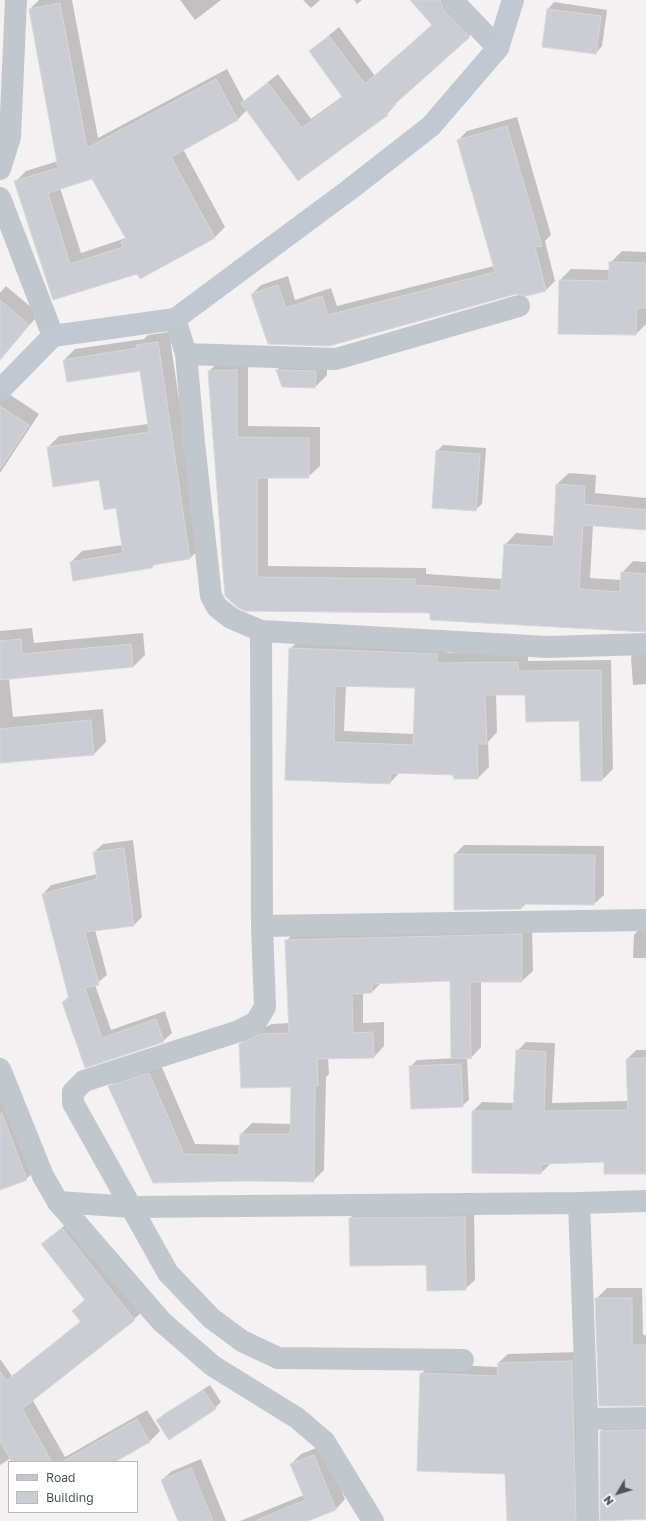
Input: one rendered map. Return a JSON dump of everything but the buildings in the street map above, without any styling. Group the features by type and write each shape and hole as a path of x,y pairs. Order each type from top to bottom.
{"street":[{"path":"0,169 10,137 16,0"},
{"path":"452,0 498,48"},
{"path":"0,390 53,336 175,319 349,190 431,126 498,48 514,0"},
{"path":"0,198 53,336"},
{"path":"186,354 336,359 519,306"},
{"path":"175,319 186,354 210,596 217,607 231,618 261,631 548,647 646,644"},
{"path":"261,631 262,926 264,1007 256,1022 239,1031 84,1081 73,1092 73,1103 168,1273 211,1318 242,1342 278,1358 463,1360"},
{"path":"262,926 646,920"},
{"path":"0,1069 43,1176 58,1202 162,1322 213,1366 297,1418 324,1441 373,1521"},
{"path":"58,1202 132,1208 646,1201"},
{"path":"579,1203 587,1419 588,1521"},
{"path":"587,1419 646,1418"}]}
